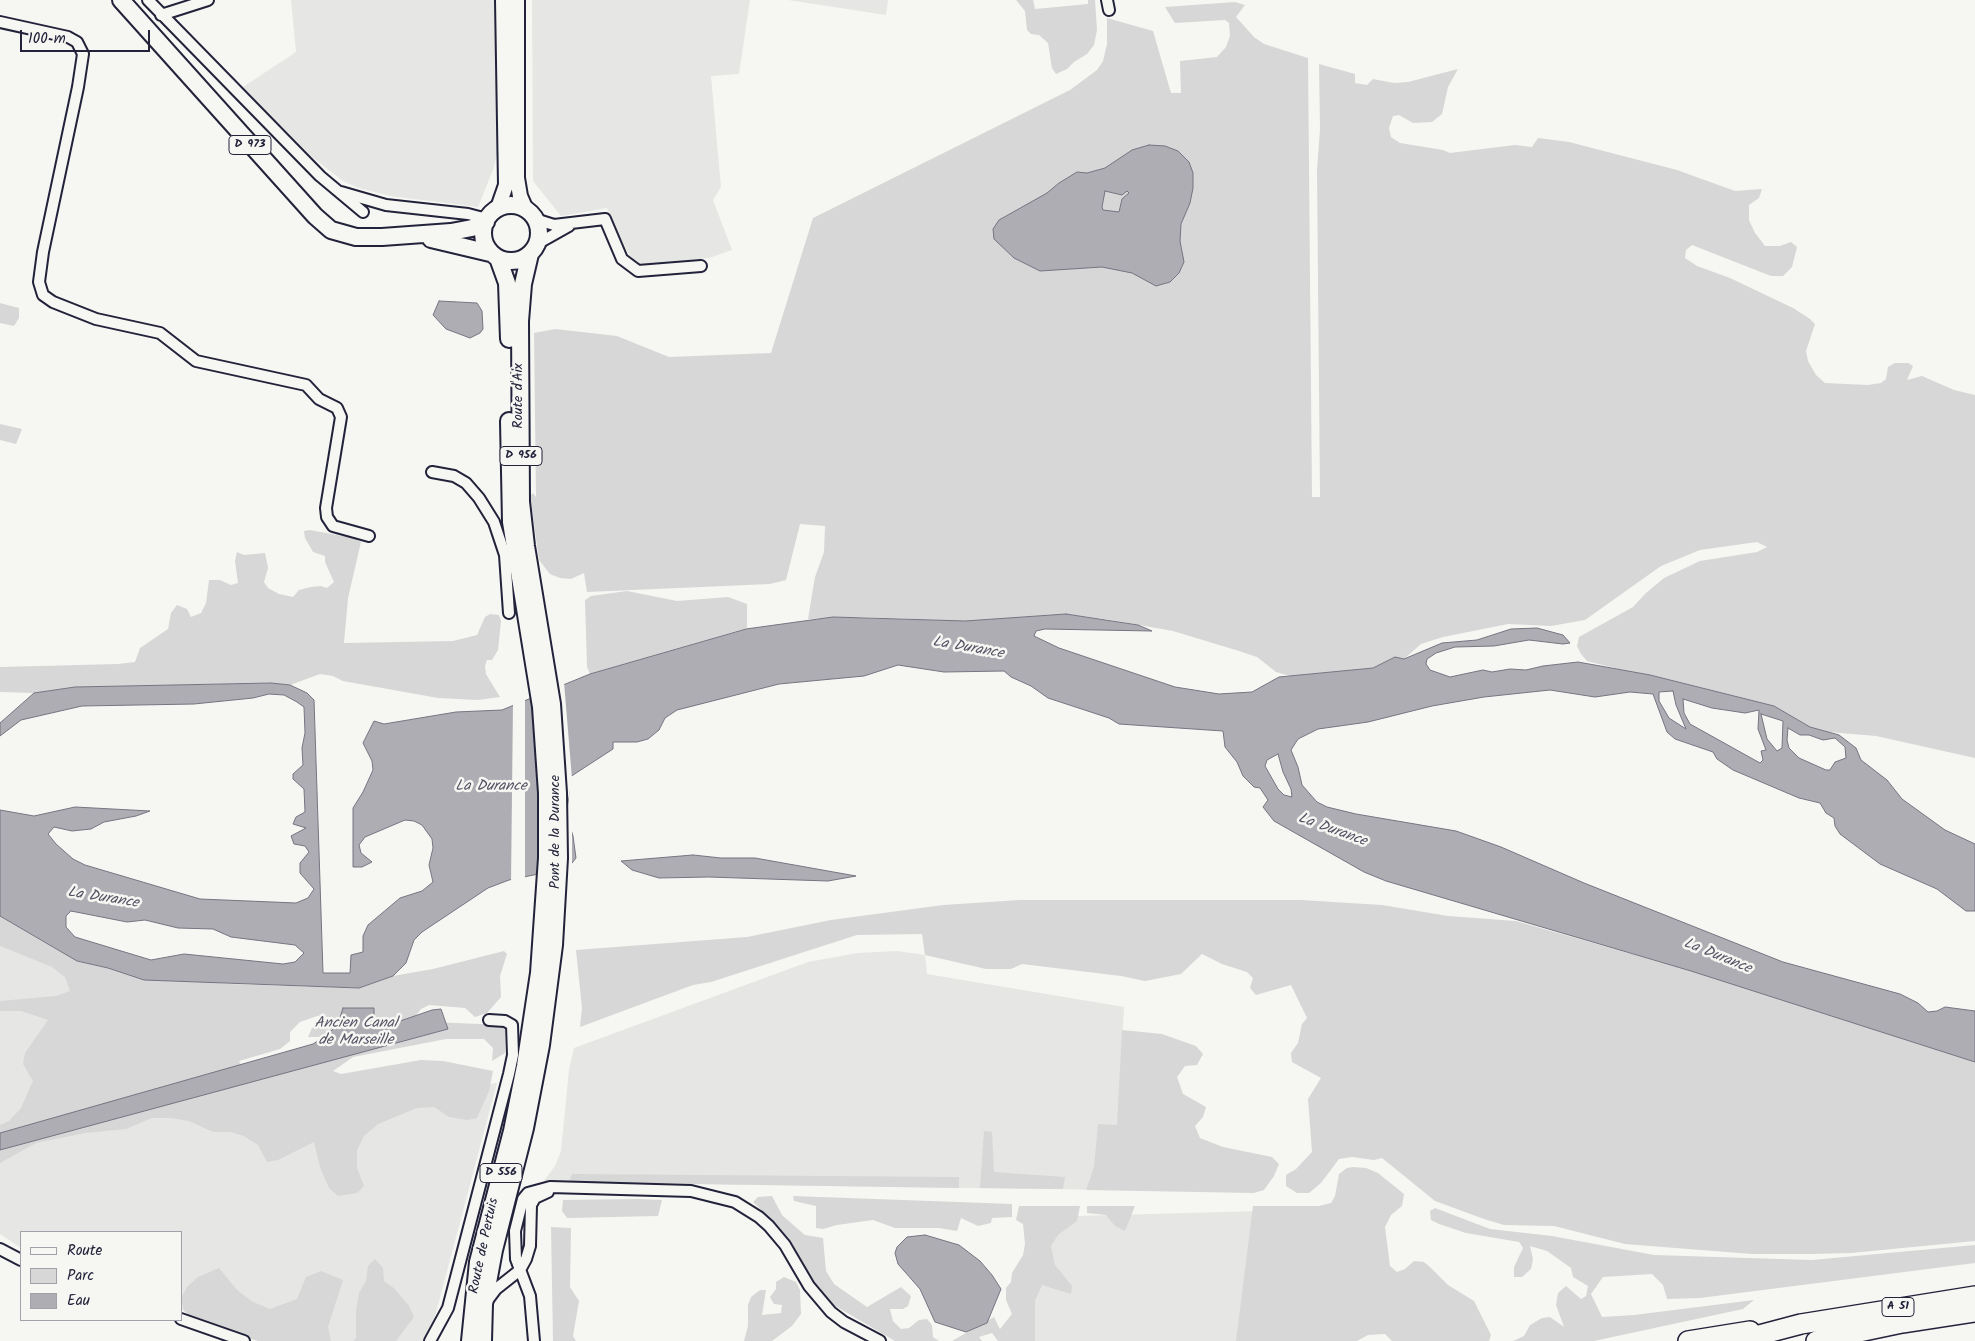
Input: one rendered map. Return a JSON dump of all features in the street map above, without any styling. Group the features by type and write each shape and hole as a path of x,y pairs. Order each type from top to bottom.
{"highway":[{"name":"A 51","path":"1737,1341 1801,1324 1975,1296"},
{"name":"A 51","path":"1816,1341 1872,1329 1975,1312"},
{"path":"1688,1341 1801,1324"},
{"path":"1842,1341 1872,1329"}],"main road":[{"name":"D 973","path":"121,0 323,224 331,230 356,237 451,232 472,228 490,216"},
{"path":"503,0 506,184 490,216 484,241 494,255 511,262 534,249 539,231 520,196 517,178 516,0"},
{"path":"490,216 512,205 531,215"},
{"name":"D 973","path":"407,234 494,255"},
{"name":"Route d'Aix","path":"534,249 523,284 520,321 521,502 540,658"},
{"name":"Route d'Aix","path":"494,255 504,271 508,291 511,522 540,658"},
{"name":"Pont de la Durance","path":"540,658 543,731 553,831 546,894 541,1006"},
{"name":"Route de Pertuis","path":"483,1341 484,1304 494,1250 530,1102 541,1006"},
{"name":"Route de Pertuis","path":"470,1341 478,1262 512,1131 541,1006"}],"street":[{"name":"D 973","path":"148,0 335,191 363,212"},
{"path":"161,15 208,0"},
{"path":"0,22 68,36 77,42 83,54 78,87 43,252 39,282 43,295 53,302 96,319 160,334 196,361 306,385 319,399 337,408 341,417 326,508 327,517 333,526 369,536"},
{"path":"335,191 386,205 490,216"},
{"path":"531,215 548,224 572,224 605,219 622,259 638,271 702,266"},
{"path":"534,249 572,224"},
{"path":"432,472 454,476 466,483 479,498 494,522 505,555 509,613"},
{"path":"430,1341 448,1308 511,1065 512,1025 505,1020 489,1020"},
{"path":"534,1341 530,1296 514,1249 518,1211 528,1193 542,1188 571,1188 691,1191 736,1202 769,1226 785,1245 810,1286 831,1312 844,1322 880,1341"},
{"path":"484,1304 496,1289 520,1270 526,1259 530,1246 530,1212 535,1198 551,1191 571,1188"},
{"path":"0,1249 20,1259"},
{"path":"182,1318 244,1341"}],"shaded area":[{"path":"291,0 496,0 498,151 493,170 478,207 390,196 359,188 343,181 312,157 243,87 296,52"},
{"path":"532,0 750,0 739,74 711,76 721,187 713,200 732,250 709,258 648,265 634,263 616,231 607,208 561,216 533,181"},
{"path":"788,0 888,0 886,15"},
{"path":"0,937 95,990 112,1100 0,1130"},
{"path":"897,951 925,955 927,974 1124,1007 1114,1190 543,1182 555,1166 561,1151 569,1069 574,1048 808,962 857,953"},
{"path":"497,1083 433,1324 422,1341 278,1341 182,1310 182,1231 20,1231 20,1247 0,1234 0,1152 189,1104 298,1113"},
{"path":"1258,1211 1239,1341 1007,1341 1043,1217"}],"green space":[{"path":"1016,0 1033,0 1035,9 1088,4 1088,0 1095,0 1097,30 1094,45 1087,54 1067,69 1056,74 1052,68 1048,43 1039,35 1031,34 1027,30 1025,11"},
{"path":"1235,2 1245,5 1236,17 1254,37 1264,44 1308,58 1312,497 1320,497 1317,170 1320,129 1319,64 1355,74 1355,83 1367,85 1373,79 1394,83 1408,82 1458,69 1448,87 1442,114 1432,122 1413,123 1399,115 1393,116 1389,128 1391,137 1400,143 1443,150 1450,153 1515,145 1532,147 1538,138 1569,142 1677,170 1735,191 1762,189 1759,198 1749,205 1749,220 1755,233 1765,246 1780,246 1791,242 1797,247 1792,267 1783,276 1771,276 1692,245 1686,250 1685,258 1697,266 1730,278 1793,308 1810,319 1815,324 1806,351 1808,361 1816,375 1825,383 1868,385 1881,383 1886,379 1888,367 1895,363 1908,363 1913,366 1907,380 1922,376 1954,390 1975,395 1975,758 1876,736 1828,732 1810,727 1774,706 1587,661 1581,654 1577,646 1579,637 1633,607 1664,578 1700,561 1757,552 1767,547 1757,542 1700,550 1661,566 1585,620 1551,626 1508,624 1443,637 1421,644 1404,659 1395,657 1373,668 1290,676 1276,672 1257,657 1173,631 1066,614 965,621 859,617 808,619 815,577 824,552 825,526 800,524 786,580 770,584 587,592 584,573 571,579 560,578 550,574 539,560 530,496 533,493 536,497 534,333 555,329 617,336 669,357 771,353 813,218 1070,90 1097,70 1103,61 1107,44 1107,18 1153,31 1171,93 1181,93 1180,61 1217,57 1226,47 1230,36 1229,23 1225,20 1175,23 1165,7"},
{"path":"0,303 19,308 19,318 14,326 0,323"},
{"path":"0,424 22,429 16,444 0,440"},
{"path":"310,530 353,538 361,542 348,598 344,643 453,641 477,635 485,617 490,614 499,615 501,621 498,650 492,660 487,660 485,666 486,674 500,697 478,700 438,698 343,681 333,676 320,674 290,685 271,683 75,687 34,693 0,692 0,667 135,662 140,648 168,629 171,613 177,605 187,609 191,617 201,613 206,603 209,580 220,580 231,585 238,583 235,561 237,552 244,555 265,553 268,568 264,582 268,588 279,594 293,597 299,590 321,586 327,588 334,582 325,562 325,556 313,552 305,538 304,531"},
{"path":"627,591 677,601 728,597 747,604 747,628 590,674 587,667 585,600 591,596"},
{"path":"1020,900 1301,900 1382,905 1448,916 1516,921 1691,971 1975,1062 1975,1241 1851,1253 1813,1254 1752,1254 1625,1244 1554,1226 1504,1225 1484,1219 1435,1201 1382,1158 1374,1160 1352,1157 1339,1159 1321,1183 1309,1193 1297,1193 1286,1186 1286,1175 1296,1169 1312,1152 1308,1099 1321,1078 1292,1062 1291,1053 1298,1043 1302,1024 1307,1018 1291,985 1256,995 1250,988 1253,978 1247,972 1222,964 1202,954 1181,974 1145,981 1121,976 1022,964 1011,969 986,969 925,955 922,934 857,935 711,982 693,985 580,1027 582,1008 576,950 747,937 831,920 943,905"},
{"path":"0,916 77,961 108,968 229,984 359,988 393,976 433,969 504,951 507,954 500,976 501,997 487,1013 475,1017 465,1008 429,1005 421,1009 414,1018 396,1028 332,1037 308,1037 312,1028 329,1018 317,1016 300,1022 290,1032 290,1041 280,1049 239,1061 241,1065 431,1022 505,1025 505,1053 492,1061 493,1048 484,1039 446,1039 353,1057 333,1071 341,1074 421,1060 443,1061 493,1071 489,1091 477,1118 467,1120 449,1117 434,1107 417,1108 378,1124 364,1136 357,1150 357,1168 364,1186 357,1193 338,1196 329,1188 320,1167 314,1142 278,1160 267,1162 258,1145 244,1136 231,1132 213,1132 189,1121 171,1118 152,1118 126,1129 85,1133 36,1143 0,1163 0,1125 9,1121 21,1108 33,1081 23,1064 25,1053 48,1020 21,1011 0,1011 0,1001 56,996 70,991 65,977 52,967 0,946"},
{"path":"1122,1030 1162,1034 1196,1046 1203,1054 1197,1065 1185,1066 1177,1077 1183,1094 1206,1107 1203,1117 1195,1126 1200,1138 1223,1147 1272,1157 1279,1164 1274,1176 1264,1190 1254,1193 1086,1190 1094,1167 1098,1124 1117,1125"},
{"path":"984,1131 992,1132 994,1172 1065,1177 1063,1189 980,1188"},
{"path":"1347,1168 1366,1168 1378,1173 1404,1194 1402,1206 1391,1215 1385,1227 1390,1266 1397,1272 1405,1269 1414,1261 1424,1262 1448,1285 1474,1301 1491,1335 1489,1341 1392,1341 1385,1334 1368,1335 1357,1341 1236,1341 1253,1206 1319,1206 1331,1203 1335,1196 1339,1174"},
{"path":"572,1174 959,1177 959,1188 569,1182"},
{"path":"772,1196 782,1215 805,1235 823,1238 826,1271 834,1284 867,1307 901,1287 911,1296 908,1306 903,1309 890,1309 893,1321 901,1329 909,1328 919,1320 927,1319 932,1325 933,1337 939,1341 895,1341 832,1304 815,1284 792,1243 780,1228 753,1202 758,1197"},
{"path":"793,1196 1012,1204 1012,1217 992,1218 991,1223 978,1226 961,1218 957,1231 939,1228 895,1228 873,1220 823,1229 816,1228 816,1206 794,1201"},
{"path":"563,1200 662,1200 658,1216 567,1218 562,1211"},
{"path":"1019,1206 1080,1206 1077,1221 1058,1235 1051,1246 1055,1265 1072,1286 1071,1294 1042,1285 1035,1301 1035,1341 998,1341 992,1333 979,1337 982,1341 952,1341 994,1317 1000,1329 1012,1314 1006,1300 1006,1288 1011,1282 1012,1273 1023,1255 1025,1244 1023,1224 1016,1220"},
{"path":"1087,1206 1135,1206 1125,1231 1115,1226 1106,1215 1087,1213"},
{"path":"1435,1208 1490,1229 1552,1236 1654,1255 1812,1260 1975,1245 1975,1263 1700,1298 1667,1299 1663,1285 1652,1274 1603,1277 1591,1294 1602,1317 1634,1315 1754,1300 1743,1309 1594,1341 1513,1341 1524,1336 1530,1325 1542,1318 1550,1317 1564,1327 1556,1305 1558,1293 1566,1286 1581,1299 1586,1296 1588,1286 1573,1277 1571,1268 1547,1251 1530,1246 1533,1259 1531,1269 1522,1277 1514,1277 1514,1267 1523,1248 1519,1242 1466,1233 1439,1224 1431,1220 1430,1211"},
{"path":"551,1227 571,1228 570,1287 579,1301 573,1336 576,1341 553,1341"},
{"path":"375,1259 383,1268 384,1281 395,1289 409,1306 414,1317 396,1341 353,1341 356,1338 356,1311 359,1293 366,1281 368,1266"},
{"path":"219,1268 237,1290 253,1302 270,1309 297,1299 306,1277 321,1271 343,1280 328,1327 331,1341 258,1341 197,1322 184,1311 182,1296 187,1287 198,1277"},
{"path":"784,1277 796,1282 800,1290 801,1314 792,1326 772,1341 744,1341 748,1326 748,1305 751,1297 760,1290 766,1290 762,1315 781,1313 782,1305 774,1304 770,1297 776,1289 776,1282"}],"water":[{"path":"1149,145 1165,146 1178,151 1189,162 1193,173 1190,203 1181,224 1180,241 1184,262 1179,273 1170,282 1156,286 1132,273 1102,267 1040,271 1014,258 994,239 993,229 999,220 1047,193 1077,172 1087,173 1105,168 1132,150","holes":["1105,191 1122,195 1127,191 1129,193 1122,199 1119,212 1103,210"]},
{"path":"439,301 477,303 482,311 483,329 480,333 470,338 446,329 433,315"},
{"name":"La Durance","path":"1066,614 1138,625 1152,631 1045,629 1036,631 1034,636 1059,648 1175,687 1219,694 1252,692 1279,677 1373,668 1395,657 1404,659 1442,643 1477,640 1511,629 1537,628 1563,635 1570,643 1563,644 1529,640 1494,646 1455,647 1436,653 1427,659 1426,664 1430,670 1450,677 1483,670 1492,672 1510,669 1526,670 1578,662 1650,675 1774,706 1810,727 1839,735 1856,748 1861,760 1887,780 1902,799 1945,830 1975,844 1975,911 1966,911 1937,889 1880,864 1840,834 1835,826 1834,818 1826,813 1820,803 1799,798 1733,770 1717,759 1713,752 1675,739 1667,732 1653,694 1630,692 1595,697 1550,690 1484,697 1432,706 1368,722 1318,729 1298,739 1291,750 1298,767 1302,785 1317,802 1327,807 1356,814 1456,831 1501,847 1584,883 1783,962 1900,994 1918,1003 1928,1012 1937,1011 1945,1007 1975,1011 1975,1062 1691,971 1386,881 1364,872 1274,821 1263,807 1268,800 1260,788 1254,787 1243,776 1237,762 1225,747 1223,731 1119,724 1109,718 1048,698 1004,671 944,672 898,665 864,676 779,684 677,710 665,718 659,730 648,739 637,742 613,742 613,749 570,777 567,817 573,836 576,858 568,868 509,880 488,888 422,932 414,940 406,963 393,976 359,988 144,980 108,968 77,961 0,916 0,810 34,816 75,807 150,811 136,816 104,822 91,829 72,831 54,827 48,834 73,859 85,865 200,899 296,903 308,898 314,889 300,873 300,863 309,852 305,846 294,844 291,836 306,828 293,824 296,817 305,812 304,789 293,779 293,774 303,765 302,748 305,733 304,707 297,702 284,695 269,694 253,698 194,704 82,706 21,720 0,736 0,723 34,693 75,687 271,683 290,685 307,693 314,700 323,973 350,973 351,955 363,952 363,936 368,925 400,898 422,891 433,882 429,865 433,848 432,839 422,825 414,821 405,820 365,837 359,845 361,853 372,862 362,867 353,867 353,808 373,770 372,761 363,743 374,721 384,724 456,712 502,710 590,674 746,629 833,617 965,621","holes":["1673,691 1676,705 1686,729 1669,718 1659,701 1659,692","1683,699 1712,708 1745,713 1759,710 1758,729 1766,750 1761,751 1763,760 1760,763 1690,724 1684,713","1761,714 1783,721 1782,748 1777,751 1767,739","1788,728 1800,735 1809,735 1823,740 1835,738 1845,747 1846,758 1835,762 1830,770 1826,770 1799,758 1789,748 1787,740","1278,754 1283,772 1291,789 1292,797 1284,795 1278,789 1265,766 1267,760","71,911 127,922 145,920 178,928 213,929 231,937 295,945 304,953 295,962 283,964 184,954 151,960 75,937 66,927 66,916"]},
{"path":"693,855 721,858 755,858 856,876 828,881 709,877 659,878 632,870 621,861"},
{"name":"Ancien Canal de Marseille","path":"343,1008 374,1008 374,1024 380,1028 432,1010 441,1009 448,1029 0,1150 0,1133 313,1044 327,1035 338,1024"},
{"path":"925,1235 959,1245 980,1261 992,1275 1001,1289 987,1323 966,1332 935,1322 920,1289 898,1264 895,1253 897,1247 907,1237"}],"pier":[{"path":"564,682 572,779 568,800 572,826 572,867 569,871 538,877 539,793 531,695"},
{"path":"525,698 525,879 511,882 513,703"}]}
